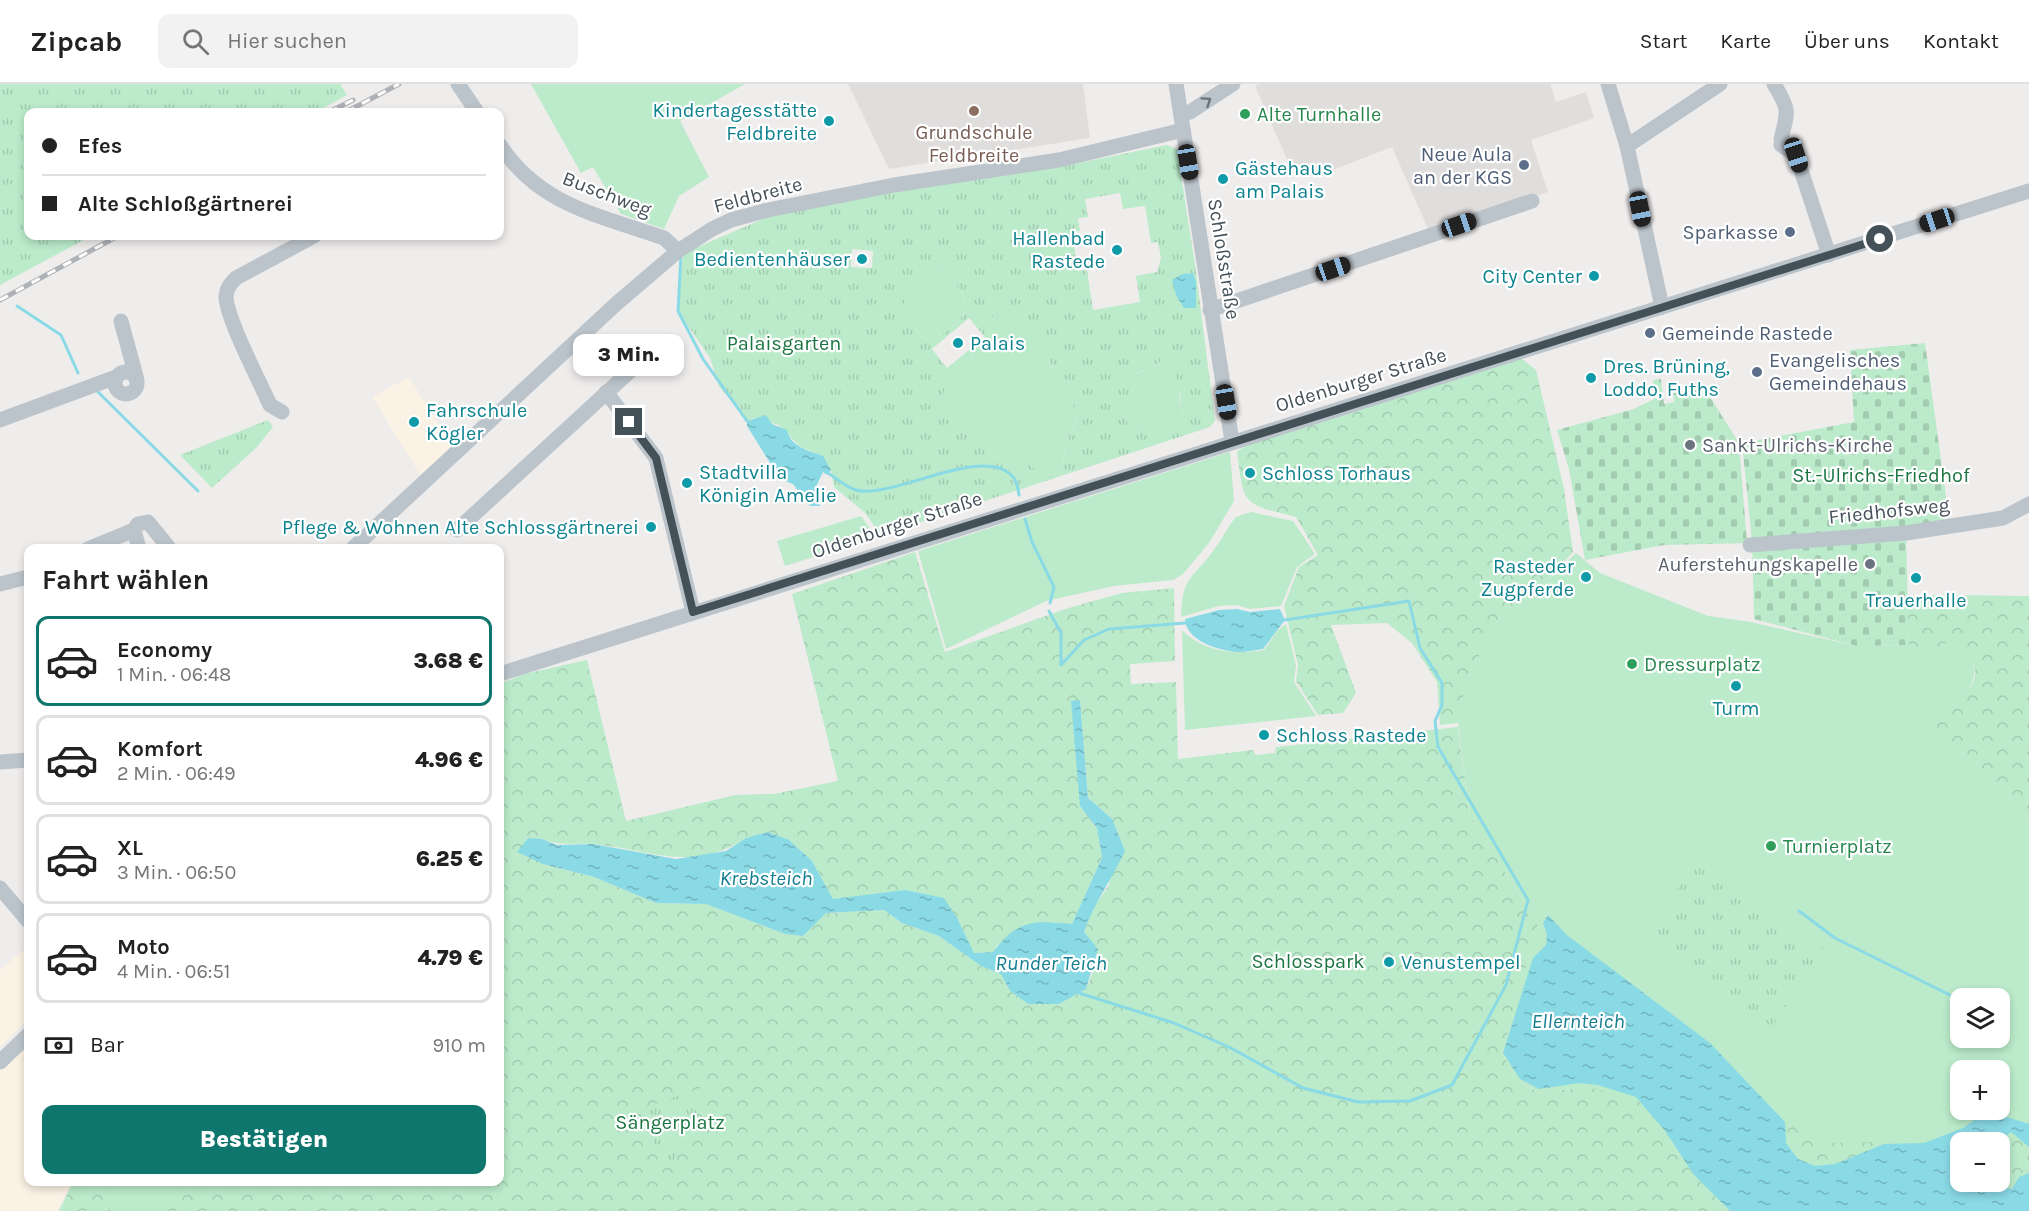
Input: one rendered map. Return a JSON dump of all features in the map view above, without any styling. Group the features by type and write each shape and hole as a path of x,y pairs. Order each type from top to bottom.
{"street":[{"path":"458,84 474,108"},
{"name":"Schloßstraße","path":"1176,84 1232,441"},
{"name":"Feldbreite","path":"357,544 570,345 678,251 731,220 768,210 894,185 1059,159 1182,122 1190,112 1233,84"},
{"path":"1608,84 1627,146 1662,306"},
{"path":"1627,146 1720,84"},
{"path":"1774,84 1785,102 1787,121 1781,142 1796,155 1829,255"},
{"name":"Buschweg","path":"504,151 520,173 551,197 664,238 678,251"},
{"name":"Oldenburger Straße","path":"504,673 2029,191"},
{"path":"1210,310 1532,201"},
{"path":"282,412 270,405 231,315 226,297 228,286 236,278 307,240"},
{"path":"0,420 116,377 125,371 132,373 137,380 121,321"},
{"path":"457,530 652,351"},
{"path":"606,392 656,458 693,612"},
{"name":"Friedhofsweg","path":"1750,545 1906,533 2003,518 2029,504"},
{"path":"100,544 134,530 138,524 148,522 166,544"},
{"path":"134,530 138,544"},
{"path":"0,584 24,578"},
{"path":"0,762 24,760"},
{"path":"0,888 24,916"},
{"path":"0,1062 24,1039"}],"shaded area":[{"name":"Grundschule Feldbreite","path":"848,84 1083,84 1090,138 889,169"},
{"path":"1259,84 1550,84 1556,102 1586,92 1594,118 1531,140 1548,192 1429,231 1392,147 1325,173 1292,171 1255,86"},
{"path":"409,377 456,451 424,481 372,397"},
{"path":"24,949 24,1024 0,1047 0,970"},
{"path":"24,1048 24,1186 70,1186 57,1211 0,1211 0,1070"}],"green space":[{"path":"0,84 340,84 347,95 323,108 24,108 24,240 84,240 0,285"},
{"path":"531,84 745,84 680,121 709,177 679,196 664,229 621,214 593,167 581,173"},
{"name":"Palaisgarten","path":"1167,145 1177,149 1215,421 1210,427 881,535 865,513 834,487 831,471 816,453 800,447 779,425 754,418 747,421 719,386 710,358 678,311 678,288 684,253 770,216 895,191 1059,167","holes":["1120,193 1123,209 1145,206 1151,243 1158,242 1161,258 1157,272 1136,276 1140,302 1093,310 1087,270 1078,271 1072,232 1080,231 1078,218 1088,217 1085,199","852,249 873,251 872,268 851,267","947,268 964,298 966,312 949,330 927,341 913,327 904,303 933,269","994,314 1002,315 1025,327 1058,374 1069,383 1076,420 1065,445 1063,468 1054,475 1040,473 1027,463 1009,463 956,427 943,395 948,374 974,356 988,336","969,318 985,337 947,368 932,349","1182,352 1175,368 1183,414 1157,426 1128,427 1126,408 1138,373"]},
{"path":"947,268 964,298 966,312 949,330 927,341 913,327 904,303 933,269"},
{"path":"994,314 1002,315 1025,327 1058,374 1069,383 1076,419 1065,445 1063,468 1054,475 1040,473 1027,463 1009,463 956,427 943,395 948,374 967,362 984,344"},
{"name":"St.-Ulrichs-Friedhof","path":"1925,343 1950,526 1906,533 1909,645 1856,646 1754,619 1752,541 1742,443 1854,422 1850,350"},
{"path":"1182,352 1179,396 1183,414 1157,426 1128,427 1126,408 1138,373"},
{"path":"1521,358 1536,370 1564,489 1573,552 1548,580 1515,603 1496,623 1466,680 1458,723 1440,725 1437,682 1412,643 1387,623 1331,625 1356,693 1343,713 1318,715 1296,681 1298,665 1284,606 1299,567 1318,555 1296,517 1265,509 1248,499 1241,483 1237,451 1254,442"},
{"name":"St.-Ulrichs-Friedhof","path":"1661,379 1664,404 1674,402 1673,393 1705,389 1739,443 1747,543 1664,545 1585,560 1569,469 1557,430 1634,409 1654,399 1653,380"},
{"path":"268,420 273,427 256,448 212,488 180,455"},
{"path":"1230,452 1234,501 1209,543 1183,574 1173,580 1114,586 1046,601 946,649 918,551"},
{"path":"1251,512 1293,521 1315,554 1297,567 1281,606 1250,609 1237,605 1219,606 1181,617 1184,592 1190,578 1208,558 1236,517"},
{"path":"861,516 876,537 785,566 777,541"},
{"name":"Schlosspark","path":"915,552 945,652 1065,609 1122,593 1174,588 1175,661 1130,664 1131,684 1176,682 1178,759 1253,750 1256,755 1275,753 1276,747 1458,727 1470,816 1538,924 1502,1053 1516,1080 1539,1093 1587,1087 1636,1098 1664,1131 1694,1175 1729,1211 168,1211 168,1186 504,1186 504,682 524,674 587,660 626,821 735,795 774,794 838,781 792,594","holes":["1080,700 1088,798 1112,819 1109,885 1092,910 1084,932 1097,949 1093,972 1086,989 1059,1004 1028,1004 1010,991 1001,974 981,966 939,936 902,923 884,910 827,913 905,890 921,894 969,944 974,953 993,952 998,944 1053,922 1072,925 1102,858 1097,828 1080,806","746,838 812,861 833,899 803,936 785,934 706,904 656,903 594,877 543,864 542,839 688,857 707,855 726,849"]},
{"name":"Turnierplatz","path":"1576,553 1600,573 1708,616 1751,622 1856,646 1909,645 1920,653 1939,644 1951,643 1966,650 1974,664 1973,681 1963,694 1940,703 1925,730 1974,762 2029,819 2029,1211 1729,1211 1694,1175 1664,1131 1587,1087 1539,1093 1516,1080 1502,1053 1538,924 1470,816 1458,723 1466,680 1496,623 1515,603 1548,580"},
{"path":"1907,596 2029,596 2029,819 1974,762 1925,730 1940,703 1963,694 1971,686 1975,669 1967,654 1952,644 1942,643 1932,653 1920,653 1909,645"},
{"path":"1286,624 1296,665 1294,682 1316,716 1185,730 1182,630 1190,637 1210,647 1242,652 1264,650 1277,631"},
{"path":"1702,855 1823,949 1772,1027 1647,932"},
{"name":"Sängerplatz","path":"706,1086 685,1143 671,1165 655,1146 647,1131 643,1116 644,1108"},
{"path":"1788,1123 1807,1137 1831,1143 1882,1142 1842,1161 1820,1164 1809,1162 1798,1155 1787,1142"},
{"path":"2010,1132 2029,1147 2029,1173 2019,1177 2010,1189"},
{"path":"71,1186 114,1186 110,1211 59,1211"},
{"path":"114,1186 168,1186 168,1211 110,1211"}],"water":[{"path":"1193,273 1196,282 1196,308 1184,308 1176,295 1172,280 1182,274"},
{"path":"766,415 772,424 787,430 796,445 823,456 831,470 827,475 823,472 815,489 820,506 810,506 793,484 780,479 747,426 747,421"},
{"path":"1237,609 1250,612 1280,609 1285,620 1263,649 1242,652 1213,647 1197,639 1187,627 1185,619 1219,610"},
{"path":"1080,700 1088,798 1112,819 1125,851 1084,932 1098,949 1086,989 1059,1004 1028,1004 1010,991 1001,974 981,966 939,936 902,923 884,910 826,913 803,936 785,934 706,904 656,903 594,877 543,864 517,852 528,838 542,839 557,845 593,844 676,859 726,851 746,838 768,832 789,840 812,861 833,899 905,890 944,898 957,918 974,953 993,952 1010,934 1027,924 1047,922 1072,924 1102,858 1097,828 1080,806 1071,701"},
{"name":"Ellernteich","path":"1548,915 1567,935 1710,1043 1785,1122 1786,1143 1798,1159 1815,1166 1835,1164 1884,1144 1924,1143 1950,1133 1950,1192 2010,1192 2019,1177 2029,1173 2029,1211 1730,1211 1694,1175 1665,1131 1636,1097 1598,1085 1580,1083 1539,1089 1520,1079 1503,1053 1533,958 1546,945 1547,934 1543,923"},
{"name":"Ellernteich","path":"2010,1118 2029,1124 2029,1147 2011,1132 1953,1132 1974,1120 2010,1120"}],"waterway":[{"path":"681,255 678,311 703,359 747,421"},
{"path":"17,306 61,335 78,373"},
{"path":"98,392 198,491"},
{"path":"828,473 853,489 872,491 960,469 981,466 999,468 1013,477 1019,495"},
{"path":"1025,519 1032,542 1054,587 1050,603"},
{"path":"1079,993 1174,1023 1231,1048 1303,1088 1358,1102 1410,1101 1452,1085 1506,985 1528,900 1438,747 1435,721 1442,705 1442,683 1420,648 1409,601 1285,620"},
{"path":"1049,611 1061,633 1061,665 1084,640 1109,629 1185,623"},
{"path":"1799,911 1835,938 1950,995"}],"railway":[{"path":"354,108 399,84"},
{"path":"337,108 353,100"},
{"path":"0,300 111,240"}],"place":[{"name":"Grundschule Feldbreite","path":"974,111"},
{"name":"Alte Turnhalle","path":"1245,114"},
{"name":"Kindertagesstätte Feldbreite","path":"829,121"},
{"name":"Neue Aula an der KGS","path":"1524,165"},
{"name":"Gästehaus am Palais","path":"1223,179"},
{"name":"Sparkasse","path":"1790,232"},
{"name":"Hallenbad Rastede","path":"1117,250"},
{"name":"Bedientenhäuser","path":"862,259"},
{"name":"City Center","path":"1594,276"},
{"name":"Gemeinde Rastede","path":"1650,333"},
{"name":"Palais","path":"958,343"},
{"name":"Evangelisches Gemeindehaus","path":"1757,372"},
{"name":"Dres. Brüning, Loddo, Fuths","path":"1591,378"},
{"name":"Fahrschule Kögler","path":"414,422"},
{"name":"Sankt-Ulrichs-Kirche","path":"1690,445"},
{"name":"Schloss Torhaus","path":"1250,473"},
{"name":"Stadtvilla Königin Amelie","path":"687,483"},
{"name":"Pflege & Wohnen Alte Schlossgärtnerei","path":"651,527"},
{"name":"Auferstehungskapelle","path":"1870,564"},
{"name":"Rasteder Zugpferde","path":"1586,577"},
{"name":"Trauerhalle","path":"1916,578"},
{"name":"Dressurplatz","path":"1632,664"},
{"name":"Turm","path":"1736,686"},
{"name":"Schloss Rastede","path":"1264,735"},
{"name":"Turnierplatz","path":"1771,846"},
{"name":"Venustempel","path":"1389,962"}],"route":[{"path":"629,422 656,458 693,612 1880,239"}],"water label":[{"name":"Krebsteich","path":"766,878"},
{"name":"Runder Teich","path":"1051,963"}]}
